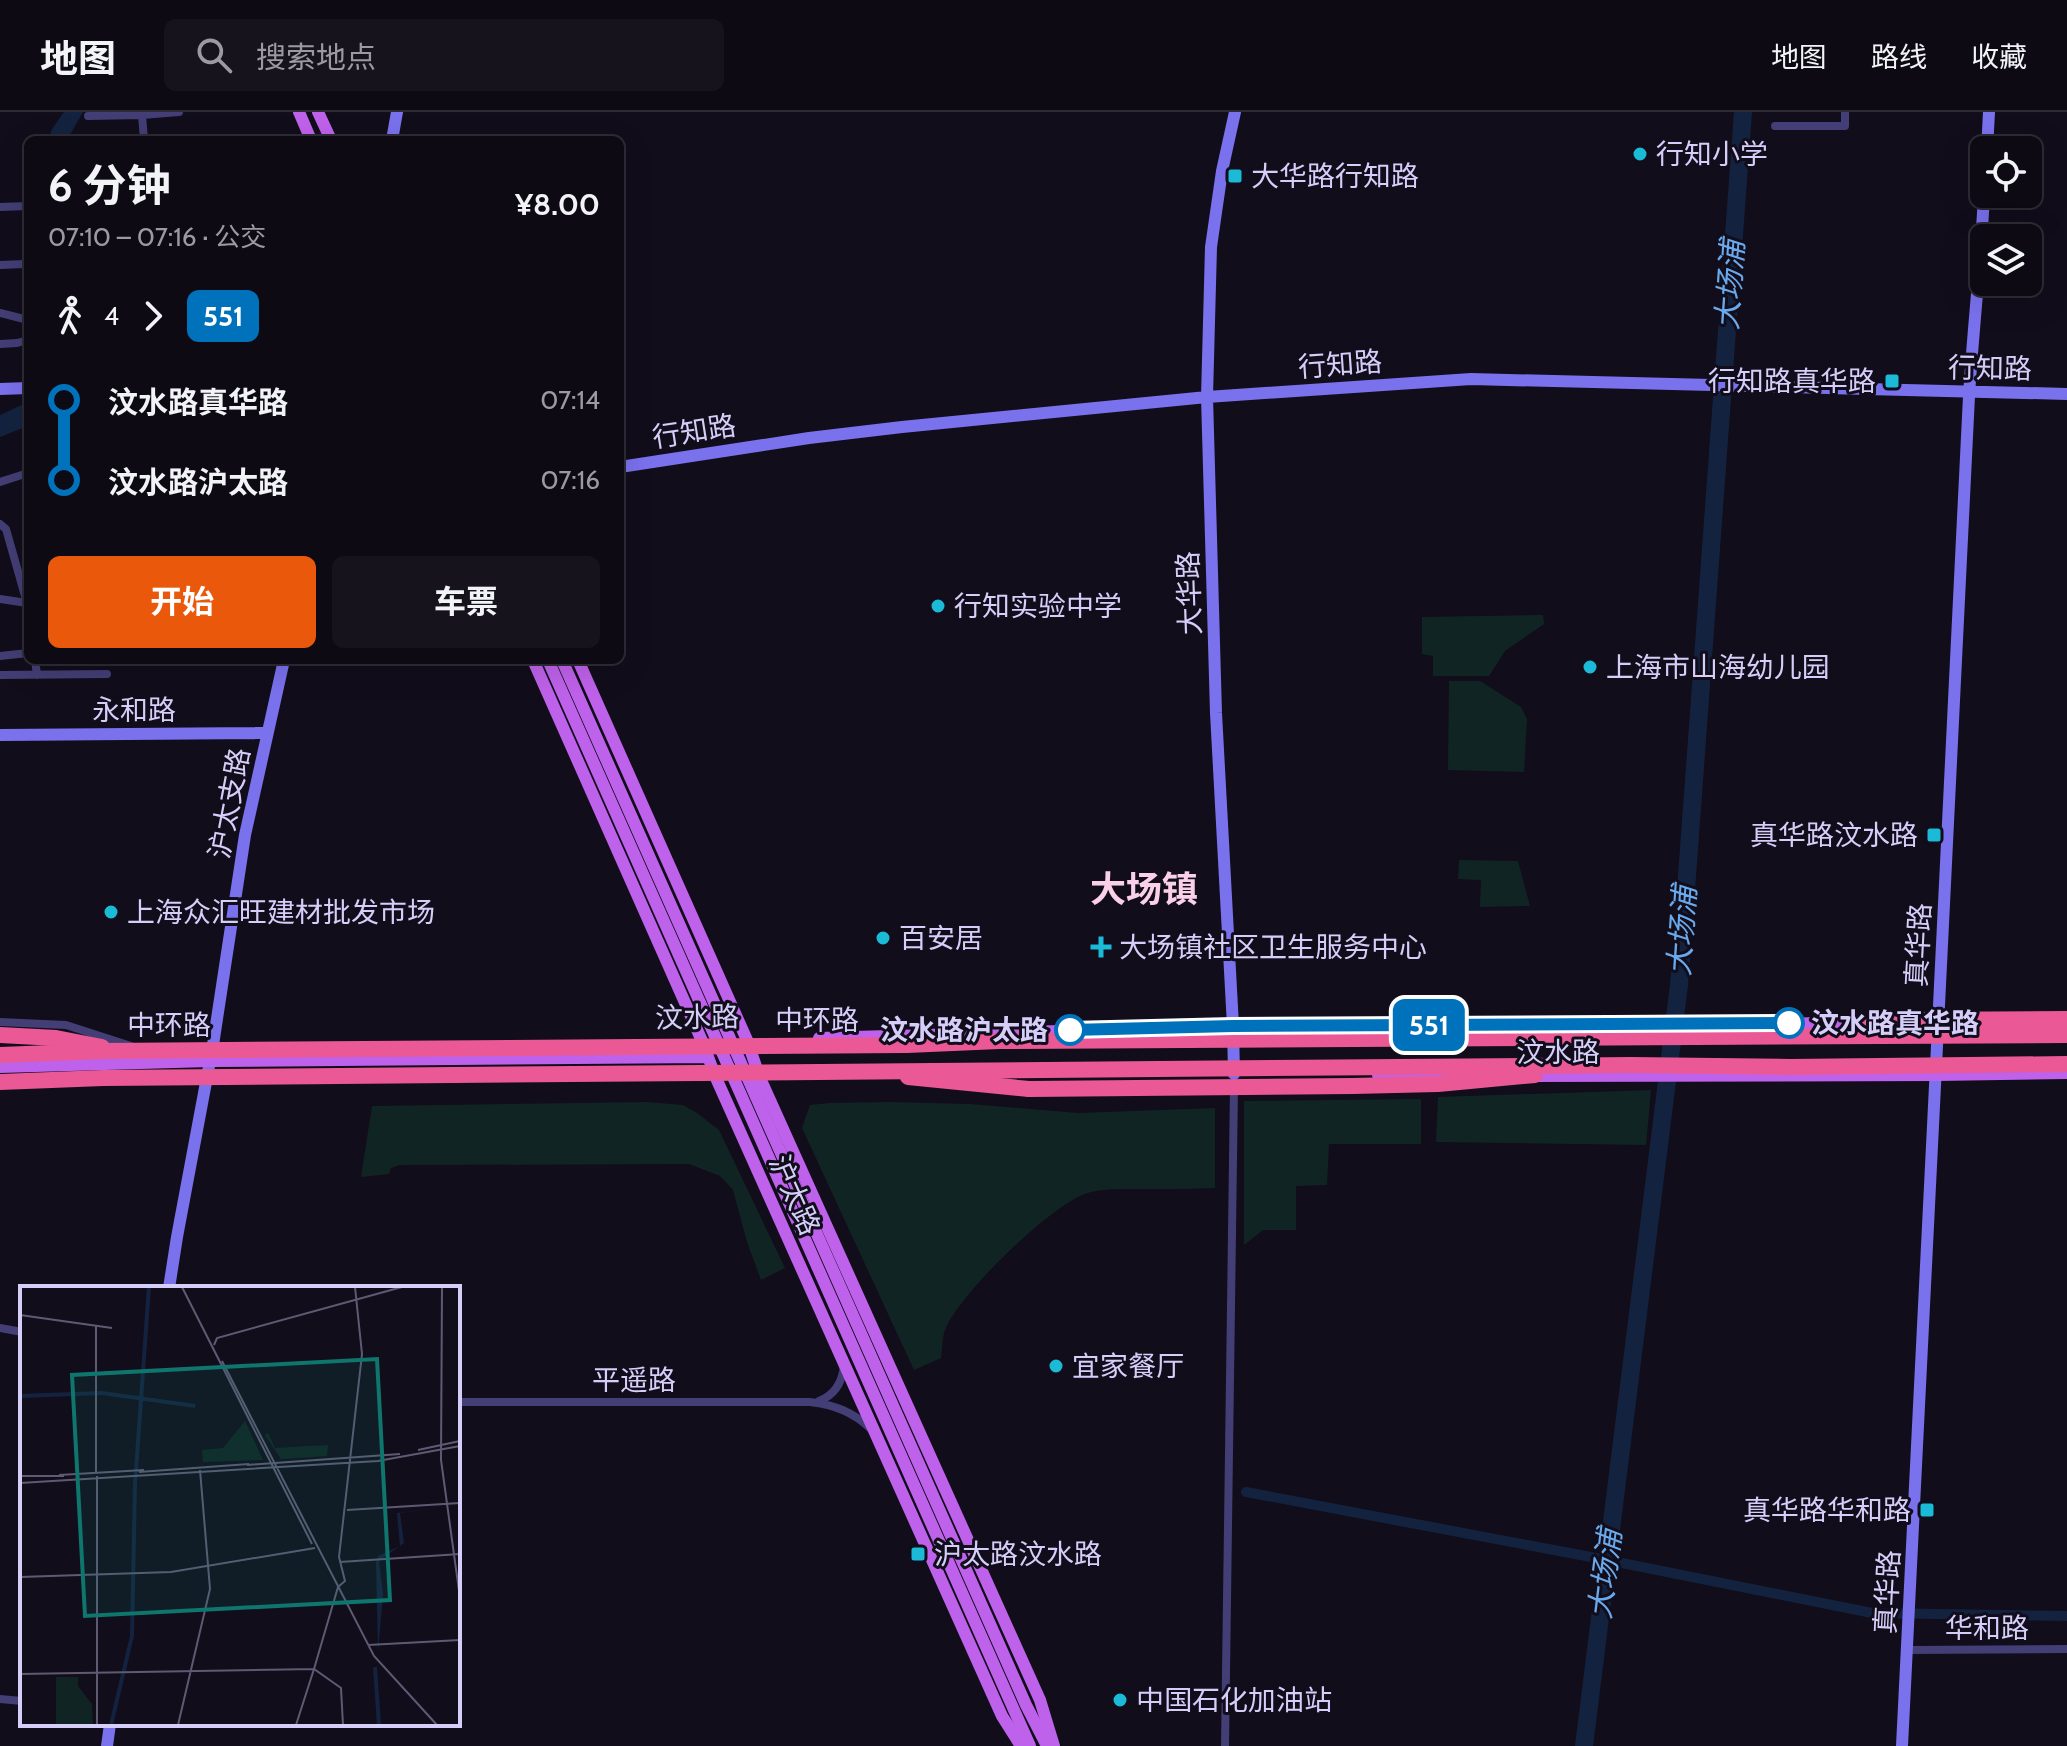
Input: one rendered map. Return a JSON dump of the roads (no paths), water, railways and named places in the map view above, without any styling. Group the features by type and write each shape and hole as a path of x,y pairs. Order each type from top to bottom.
{"highway":[{"path":"1808,1035 1909,1020 2067,1022"},
{"name":"中环路","path":"0,1039 103,1051 907,1045 999,1041 2067,1035"},
{"path":"0,1039 56,1038 102,1047"},
{"name":"中环路","path":"0,1082 119,1078 2067,1064"},
{"path":"906,1077 1029,1089 1438,1084 1656,1065"}],"main road":[{"path":"299,112 309,136"},
{"path":"318,112 329,136"},
{"name":"沪太路","path":"535,664 1002,1716 1021,1746"},
{"name":"沪太路","path":"550,664 1030,1746"},
{"name":"沪太路","path":"564,664 1026,1705 1047,1746"},
{"name":"沪太路","path":"580,664 747,1040 760,1078 1040,1700 1054,1746"},
{"name":"汶水路","path":"0,1039 54,1047 102,1047 702,1041 1233,1026 2067,1022"},
{"path":"399,1059 438,1043"},
{"path":"522,1043 569,1058"},
{"path":"16,1067 54,1047"},
{"name":"汶水路","path":"0,1082 399,1059 569,1058 712,1066 760,1078 1234,1074 1709,1077 2067,1073"},
{"name":"汶水路","path":"0,1067 209,1071 712,1066"}],"street":[{"path":"88,116 179,112"},
{"path":"393,136 397,112"},
{"name":"大华路","path":"1234,1074 1216,713 1207,397 1211,247 1222,171 1235,112"},
{"path":"1775,126 1845,126 1845,112"},
{"path":"1988,136 1989,112"},
{"path":"142,115 144,136"},
{"path":"0,207 24,206"},
{"name":"真华路","path":"1902,1746 1969,391 1983,208"},
{"path":"0,265 24,264"},
{"path":"0,313 24,319"},
{"path":"0,344 24,341"},
{"name":"行知路","path":"624,466 902,427 1207,397 1471,379 2067,394"},
{"path":"0,389 24,388"},
{"path":"0,482 24,474"},
{"path":"0,524 6,529 24,592"},
{"path":"0,599 24,605"},
{"path":"0,656 24,653"},
{"path":"36,664 37,675"},
{"name":"沪太支路","path":"169,1286 209,1071 245,835 283,664"},
{"path":"0,675 107,674"},
{"name":"永和路","path":"0,735 267,733"},
{"path":"0,1039 66,1025 132,1046"},
{"path":"1225,1746 1234,1074"},
{"path":"0,1328 20,1332"},
{"path":"810,1402 822,1400 834,1392 842,1378 844,1363"},
{"name":"平遥路","path":"460,1402 810,1402 848,1411 875,1432"},
{"name":"华和路","path":"1908,1650 2067,1649"},
{"path":"0,1699 20,1701"},
{"path":"107,1746 110,1726"}],"water":[{"path":"64,112 83,112 69,136 49,136"},
{"path":"24,404 24,428 0,437 0,415"}],"waterway":[{"name":"大场浦","path":"1584,1746 1679,985 1743,112"},
{"path":"1246,1492 1872,1613 2067,1616"}],"place":[{"name":"行知小学","path":"1640,154"},
{"name":"大华路行知路","path":"1235,176"},
{"name":"行知路真华路","path":"1892,381"},
{"name":"行知实验中学","path":"938,606"},
{"name":"上海市山海幼儿园","path":"1590,667"},
{"name":"真华路汶水路","path":"1934,835"},
{"name":"上海众汇旺建材批发市场","path":"111,912"},
{"name":"百安居","path":"883,938"},
{"name":"大场镇社区卫生服务中心","path":"1101,947"},
{"name":"汶水路真华路","path":"1789,1023"},
{"name":"汶水路沪太路","path":"1070,1030"},
{"name":"宜家餐厅","path":"1056,1366"},
{"name":"真华路华和路","path":"1927,1510"},
{"name":"沪太路汶水路","path":"918,1554"},
{"name":"中国石化加油站","path":"1120,1700"}],"district":[{"name":"大场镇","path":"1144,889"}]}
